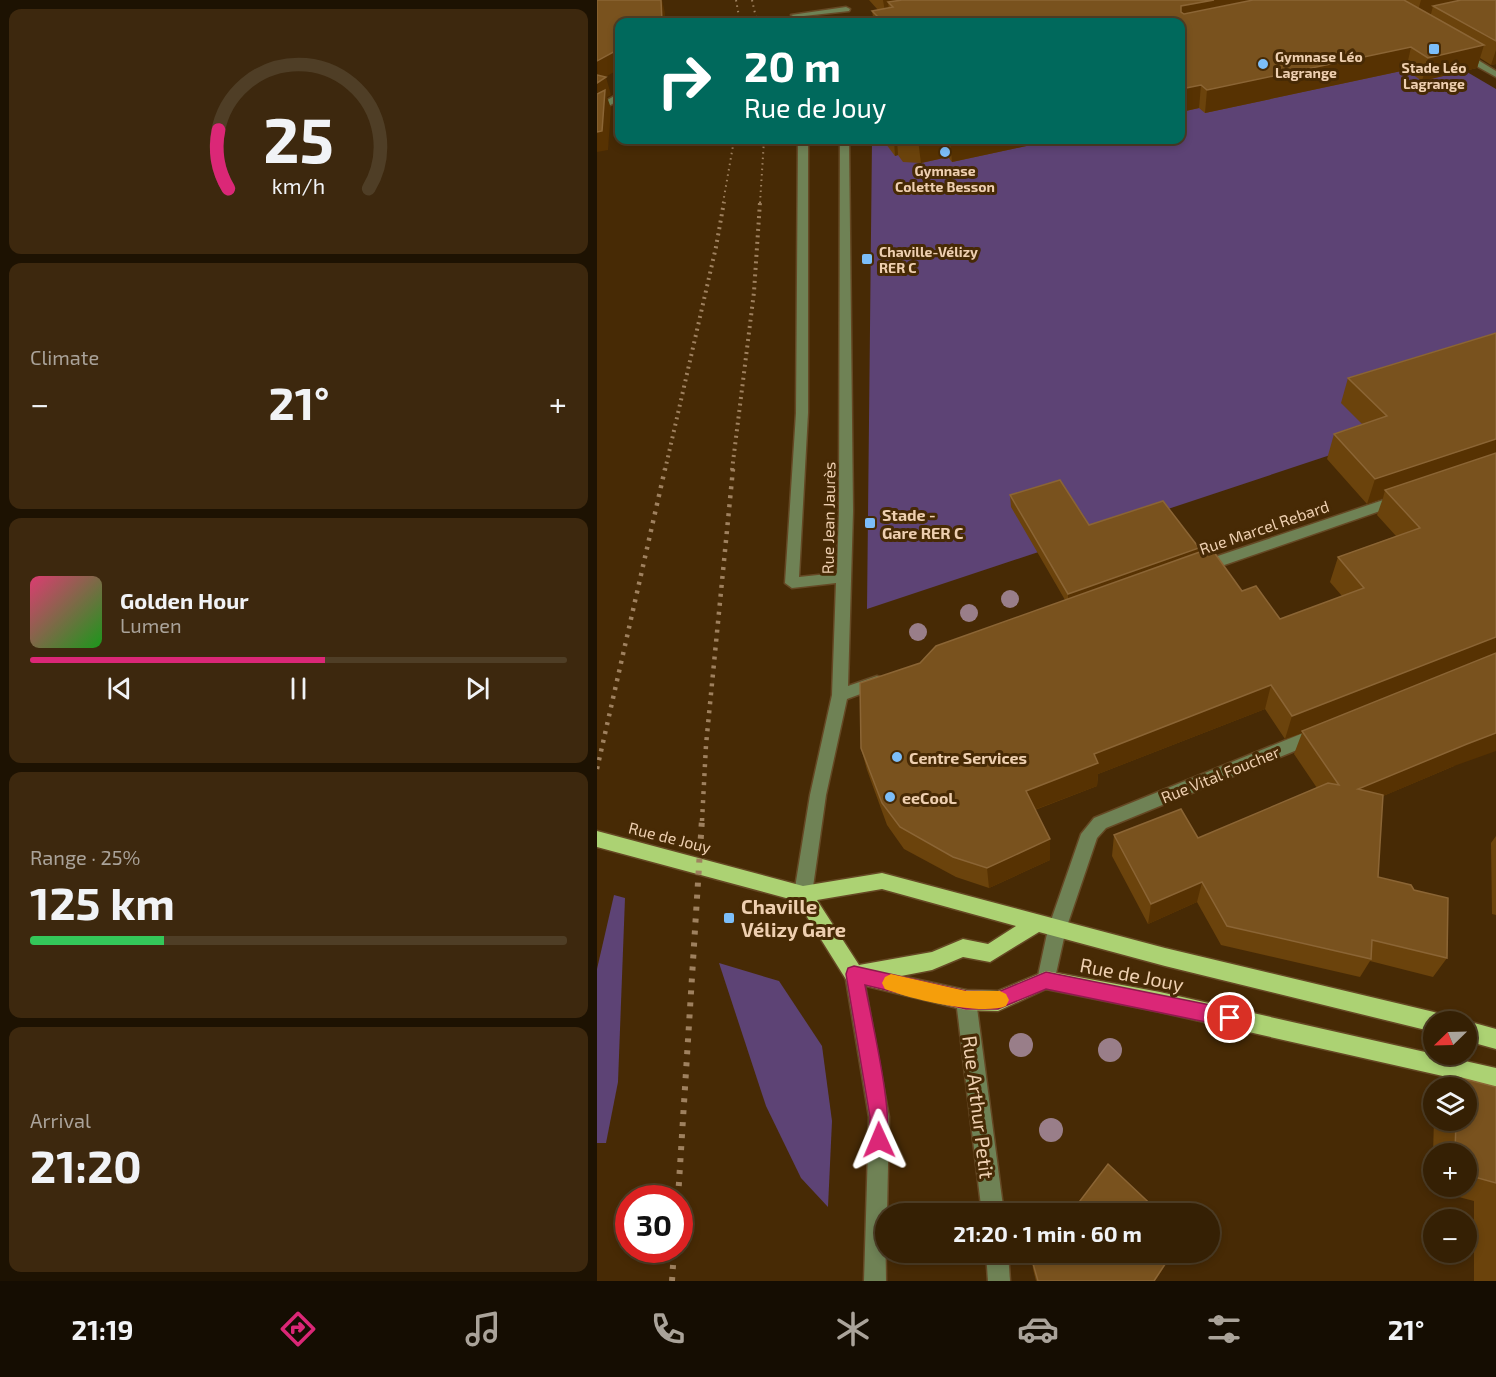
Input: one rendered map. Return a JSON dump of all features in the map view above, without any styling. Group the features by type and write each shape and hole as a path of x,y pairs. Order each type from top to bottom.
{"main road":[{"name":"Rue de Jouy","path":"597,839 803,894 882,881 1193,965 1423,1019"},
{"path":"803,894 854,974 966,1000 998,1001 1046,980"},
{"path":"854,974 932,961 963,948 990,952 1036,923"},
{"name":"Rue de Jouy","path":"1046,980 1160,1002 1496,1078"},
{"path":"1477,1034 1496,1039"}],"street":[{"path":"795,15 845,12 846,0"},
{"path":"1447,46 1496,75"},
{"path":"597,110 615,99"},
{"path":"803,144 802,413 792,583 844,577"},
{"name":"Rue Jean Jaurès","path":"803,894 818,795 840,695 844,577 845,144"},
{"name":"Rue Marcel Rebard","path":"1184,573 1407,497"},
{"path":"840,695 887,679"},
{"name":"Rue Vital Foucher","path":"1046,980 1057,928 1090,834 1100,824 1116,815 1333,728"},
{"path":"854,974 879,1117 875,1281"},
{"name":"Rue Arthur Petit","path":"966,1000 992,1203"},
{"path":"998,1263 999,1281"}],"shaded area":[{"path":"1353,5 1496,89 1496,400 867,609 872,144 1185,144 1185,38"},
{"path":"614,895 625,898 618,1082 606,1143 597,1143 597,969"},
{"path":"719,963 779,981 822,1046 832,1121 828,1207 801,1178 766,1106"}],"building":[{"path":"597,0 661,0 662,18 615,18 615,51 597,61"},
{"path":"902,0 1214,0 1181,6 1181,12 1184,14 1253,0 1404,0 1484,45 1428,58 1411,47 1207,90 1201,85 1185,88 1185,18 879,18 872,11 893,7 888,2"},
{"path":"1461,0 1496,0 1496,41 1433,6"},
{"path":"597,75 606,77 597,83"},
{"path":"605,90 602,131 597,132 597,94"},
{"path":"1496,333 1496,439 1375,479 1334,434 1387,416 1348,378"},
{"path":"1496,453 1496,637 1292,716 1271,685 1094,754 1098,763 1026,791 1050,839 987,868 953,857 900,827 882,803 861,748 860,683 920,663 936,646 1211,548 1242,591 1256,586 1280,619 1364,588 1338,557 1420,528 1385,490"},
{"path":"1060,480 1089,525 1163,501 1199,548 1068,594 1010,495"},
{"path":"1496,653 1496,733 1358,789 1383,795 1378,877 1411,885 1414,890 1448,898 1447,958 1372,940 1371,959 1227,926 1202,882 1151,904 1114,835 1181,809 1198,838 1328,783 1339,785 1302,731"},
{"path":"1477,1082 1496,1087 1496,1183 1477,1178 1477,1143 1455,1143 1456,1131 1477,1131"},
{"path":"1108,1164 1149,1203 1078,1203"},
{"path":"1033,1263 1166,1263 1154,1281 1038,1281"}],"railway":[{"path":"736,0 739,18"},
{"path":"752,0 756,18"},
{"path":"723,203 733,144"},
{"path":"760,203 764,144"},
{"path":"665,470 716,247 724,202"},
{"path":"732,470 754,292 760,202"},
{"path":"597,769 665,469"},
{"path":"702,821 706,745 733,469"},
{"path":"679,1185 702,819"},
{"path":"672,1281 673,1263"}],"slow traffic":[{"path":"891,983 966,1000 1000,1000"}],"place":[{"name":"Stade Léo Lagrange","path":"1434,49"},
{"name":"Gymnase Léo Lagrange","path":"1263,64"},
{"name":"Gymnase Colette Besson","path":"945,152"},
{"name":"Chaville-Vélizy RER C","path":"867,259"},
{"name":"Stade - Gare RER C","path":"870,523"},
{"name":"Centre Services","path":"897,757"},
{"name":"eeCooL","path":"890,797"},
{"name":"Chaville Vélizy Gare","path":"729,918"}],"route":[{"path":"879,1140 879,1117 854,974 966,1000 998,1001 1046,980 1230,1018"}]}
